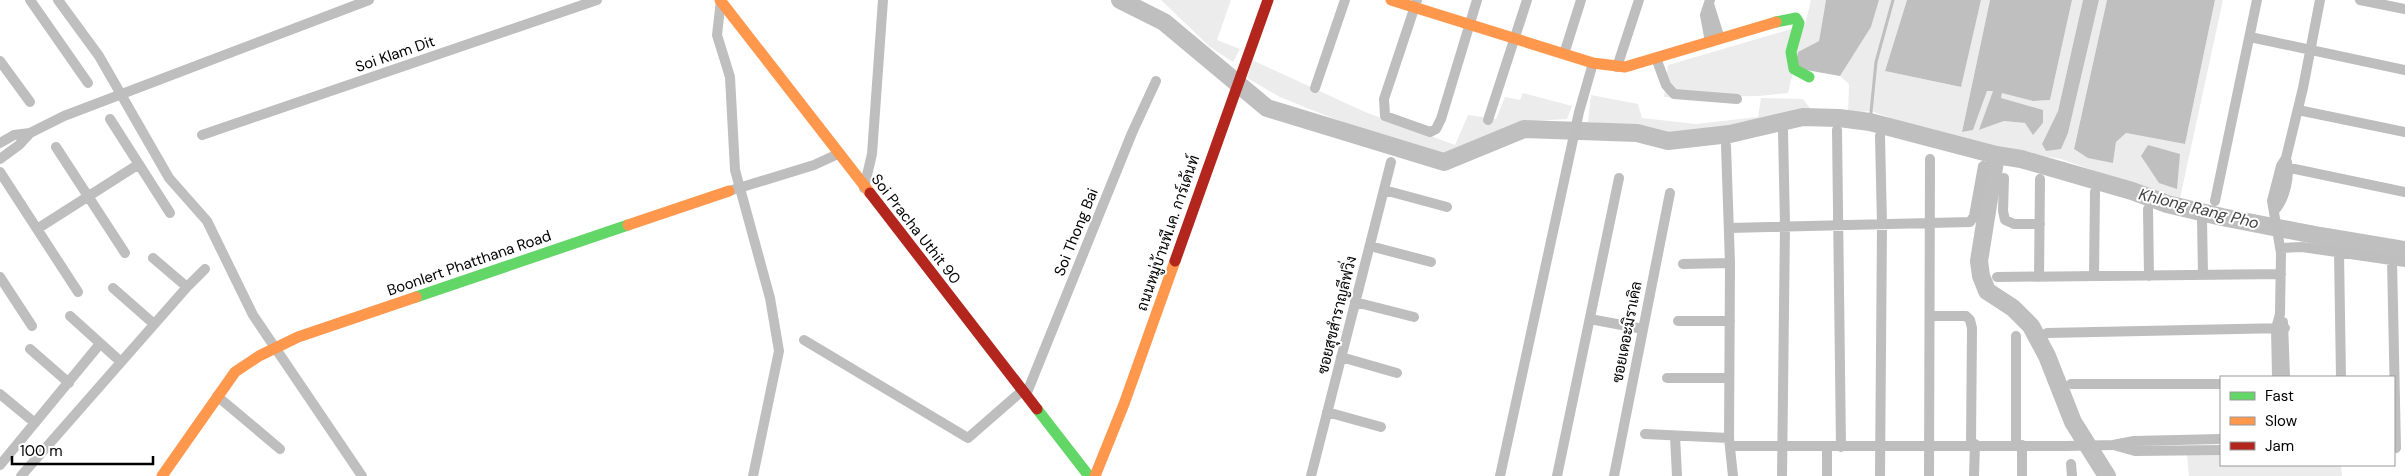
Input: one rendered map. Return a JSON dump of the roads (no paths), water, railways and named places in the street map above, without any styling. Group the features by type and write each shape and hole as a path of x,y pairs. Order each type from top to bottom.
{"street":[{"path":"30,0 88,83"},
{"path":"0,144 14,135 30,133 100,102 369,0"},
{"name":"Soi Klam Dit","path":"202,135 597,0"},
{"name":"Soi Pracha Uthit 90","path":"720,0 1089,476"},
{"path":"864,188 872,154 883,0"},
{"name":"ถนนหมู่บ้านพี.เค. การ์เด้นท์","path":"1095,476 1124,404 1244,61 1268,0"},
{"path":"1315,88 1345,0"},
{"path":"1391,0 1416,4 1470,24 1564,54 1593,63 1617,67 1625,67 1796,18 1799,22 1791,56 1794,69 1809,77"},
{"path":"1416,4 1384,99 1384,108 1385,116 1430,132 1436,129 1477,0"},
{"path":"1488,120 1527,0"},
{"path":"1564,54 1581,0"},
{"path":"1617,67 1639,0"},
{"path":"2215,201 2257,0"},
{"path":"2277,376 2281,274 2274,216 2281,204 2285,164 2320,0"},
{"path":"2360,0 2405,10"},
{"path":"1709,2 1705,15 1715,40"},
{"path":"2250,37 2405,70"},
{"path":"1656,58 1666,85 1674,94 1737,99"},
{"path":"0,61 30,102"},
{"path":"1500,476 1579,112 1593,63"},
{"name":"Soi Thong Bai","path":"1024,393 1156,81"},
{"path":"2298,110 2405,132"},
{"path":"110,119 170,213"},
{"path":"1837,130 1841,447"},
{"path":"1782,476 1785,225 1783,131"},
{"path":"0,159 19,145 30,133"},
{"path":"1880,136 1882,224 1880,476"},
{"path":"1726,146 1730,263 1730,442 1733,476"},
{"path":"56,147 125,253"},
{"name":"Boonlert Phatthana Road","path":"162,476 235,372 259,356 298,337 729,191 814,165 838,154"},
{"path":"1929,476 1930,159"},
{"name":"ซอยสุขสำราญลีฟวิ่ง","path":"1313,476 1327,412 1391,162"},
{"path":"37,229 139,164"},
{"path":"2285,164 2405,192"},
{"path":"1729,228 1973,220 1983,166"},
{"path":"0,172 78,292"},
{"path":"1557,476 1619,178"},
{"path":"2004,178 2003,211 2005,220 2014,224 2040,224"},
{"path":"2038,277 2040,179"},
{"path":"1384,190 1447,207"},
{"path":"2094,192 2094,276"},
{"name":"ซอยเดอะมิราเคิล","path":"1614,476 1670,194"},
{"path":"2148,210 2148,276"},
{"path":"2202,218 2203,275"},
{"path":"2279,245 2405,262"},
{"path":"1370,246 1431,262"},
{"path":"2339,253 2341,376"},
{"path":"153,258 187,287"},
{"path":"2392,260 2398,444"},
{"path":"1683,264 1730,263"},
{"path":"22,476 204,268"},
{"path":"1997,277 2281,274"},
{"path":"0,277 32,326"},
{"path":"113,288 154,324"},
{"path":"1355,302 1414,318"},
{"path":"70,316 99,345 121,362"},
{"path":"1930,316 1966,316 1970,320 1972,328 1974,476"},
{"path":"1590,319 1643,329"},
{"path":"1678,320 1730,321"},
{"path":"2047,333 2280,328"},
{"path":"2280,328 2285,376"},
{"path":"2016,336 2019,445 2022,476"},
{"path":"804,340 968,438 1024,393"},
{"path":"0,465 4,453 35,423 99,345"},
{"path":"30,349 69,383"},
{"path":"1341,358 1397,373"},
{"path":"1667,378 1729,378"},
{"path":"2071,384 2220,384"},
{"path":"0,394 35,423"},
{"path":"217,396 280,449"},
{"path":"1327,412 1381,427"},
{"path":"1645,434 1782,447 1880,447 1973,444 2114,445 2134,441 2157,445 2220,450"},
{"path":"1674,436 1677,476"},
{"path":"2157,445 2220,439"},
{"path":"1827,447 1827,476"},
{"path":"2071,464 2072,476"}],"waterway":[{"path":"58,0 99,56 169,178 207,221 253,315 362,476"},
{"path":"721,0 717,35 730,77 735,170 770,298 779,351 753,476"},
{"name":"Khlong Rang Pho","path":"1120,0 1164,22 1267,108 1444,162 1524,129 1637,133 1668,141 1730,134 1803,117 1839,118 1870,122 1996,155 2021,159 2132,191 2167,204 2222,217 2405,250"},
{"path":"1870,122 1876,62 1893,0"},
{"path":"1996,155 1979,261 1981,276 1987,291 2013,308 2031,326 2047,356 2073,422 2107,476"}]}
